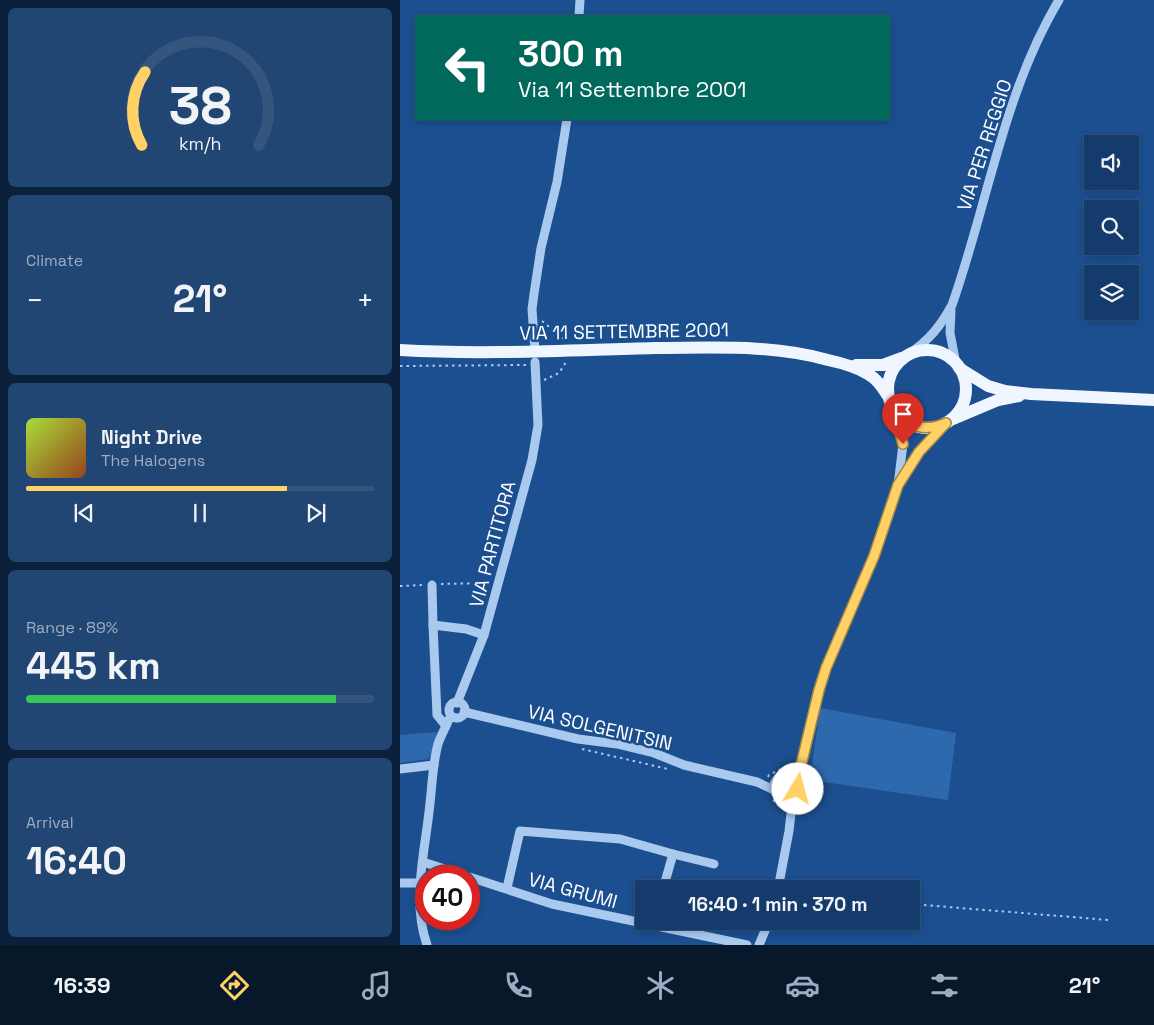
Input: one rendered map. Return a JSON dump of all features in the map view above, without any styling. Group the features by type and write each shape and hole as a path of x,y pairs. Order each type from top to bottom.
{"main road":[{"name":"VIA 11 SETTEMBRE 2001","path":"400,350 535,359 702,348 761,348 790,351 847,365 869,374 882,386 894,411 909,424 921,428 934,428 998,400 1031,394"},
{"name":"VIA 11 SETTEMBRE 2001","path":"847,365 883,365 919,351 929,350 939,352 948,357 958,366 996,389 1031,394 1154,400"},
{"path":"888,396 890,377 896,366 907,356"},
{"path":"949,421 960,408 965,395 965,381 958,366"}],"street":[{"path":"579,15 580,0"},
{"name":"VIA PER REGGIO","path":"958,366 950,333 952,305 1013,101 1038,40 1059,0"},
{"name":"VIA PARTITORA","path":"422,865 438,744 449,719 452,717 449,709 456,703 484,635 532,460 538,425 532,309 541,248 558,182 567,120"},
{"name":"VIA PER REGGIO","path":"907,356 924,344 937,330 952,305"},
{"path":"780,880 791,817 790,807 793,796 798,789 797,769 803,757 815,703 826,668 874,556 898,485 903,444 894,411"},
{"path":"898,485 919,452 949,421"},
{"path":"432,585 437,716 446,726"},
{"path":"433,625 466,629 484,635"},
{"path":"452,717 460,717 464,712 462,706 456,703"},
{"name":"VIA SOLGENITSIN","path":"464,712 578,739 617,744 654,753 684,765 757,782 767,784 783,777"},
{"path":"400,769 434,765"},
{"path":"776,791 775,786 783,777 797,769"},
{"path":"783,777 793,778 797,783"},
{"path":"767,784 790,807"},
{"path":"783,798 793,796"},
{"path":"507,888 520,831 620,840 714,864"},
{"path":"666,880 673,854"},
{"name":"VIA GRUMI","path":"423,862 552,904 635,920"},
{"path":"400,883 415,883"},
{"name":"VIA PARTITORA","path":"422,930 427,945"},
{"name":"VIA GRUMI","path":"681,930 747,945"},
{"path":"759,945 765,930"}],"path":[{"path":"532,309 544,323 565,340"},
{"path":"400,366 535,359"},
{"path":"536,390 545,379 559,373 566,362"},
{"path":"400,586 498,582"},
{"path":"579,748 671,769"},
{"path":"781,769 797,769 804,775 807,788 800,803 798,806 790,807 778,805 766,791 769,775 781,769"},
{"path":"920,905 1109,920"}],"shaded area":[{"path":"820,708 956,733 948,800 810,780"},
{"path":"437,732 431,755 428,759 400,763 400,735"}],"route":[{"path":"798,789 797,783 811,718 826,668 874,556 898,485 919,452 946,423 934,428 921,428 909,424 894,411 903,444"}]}
